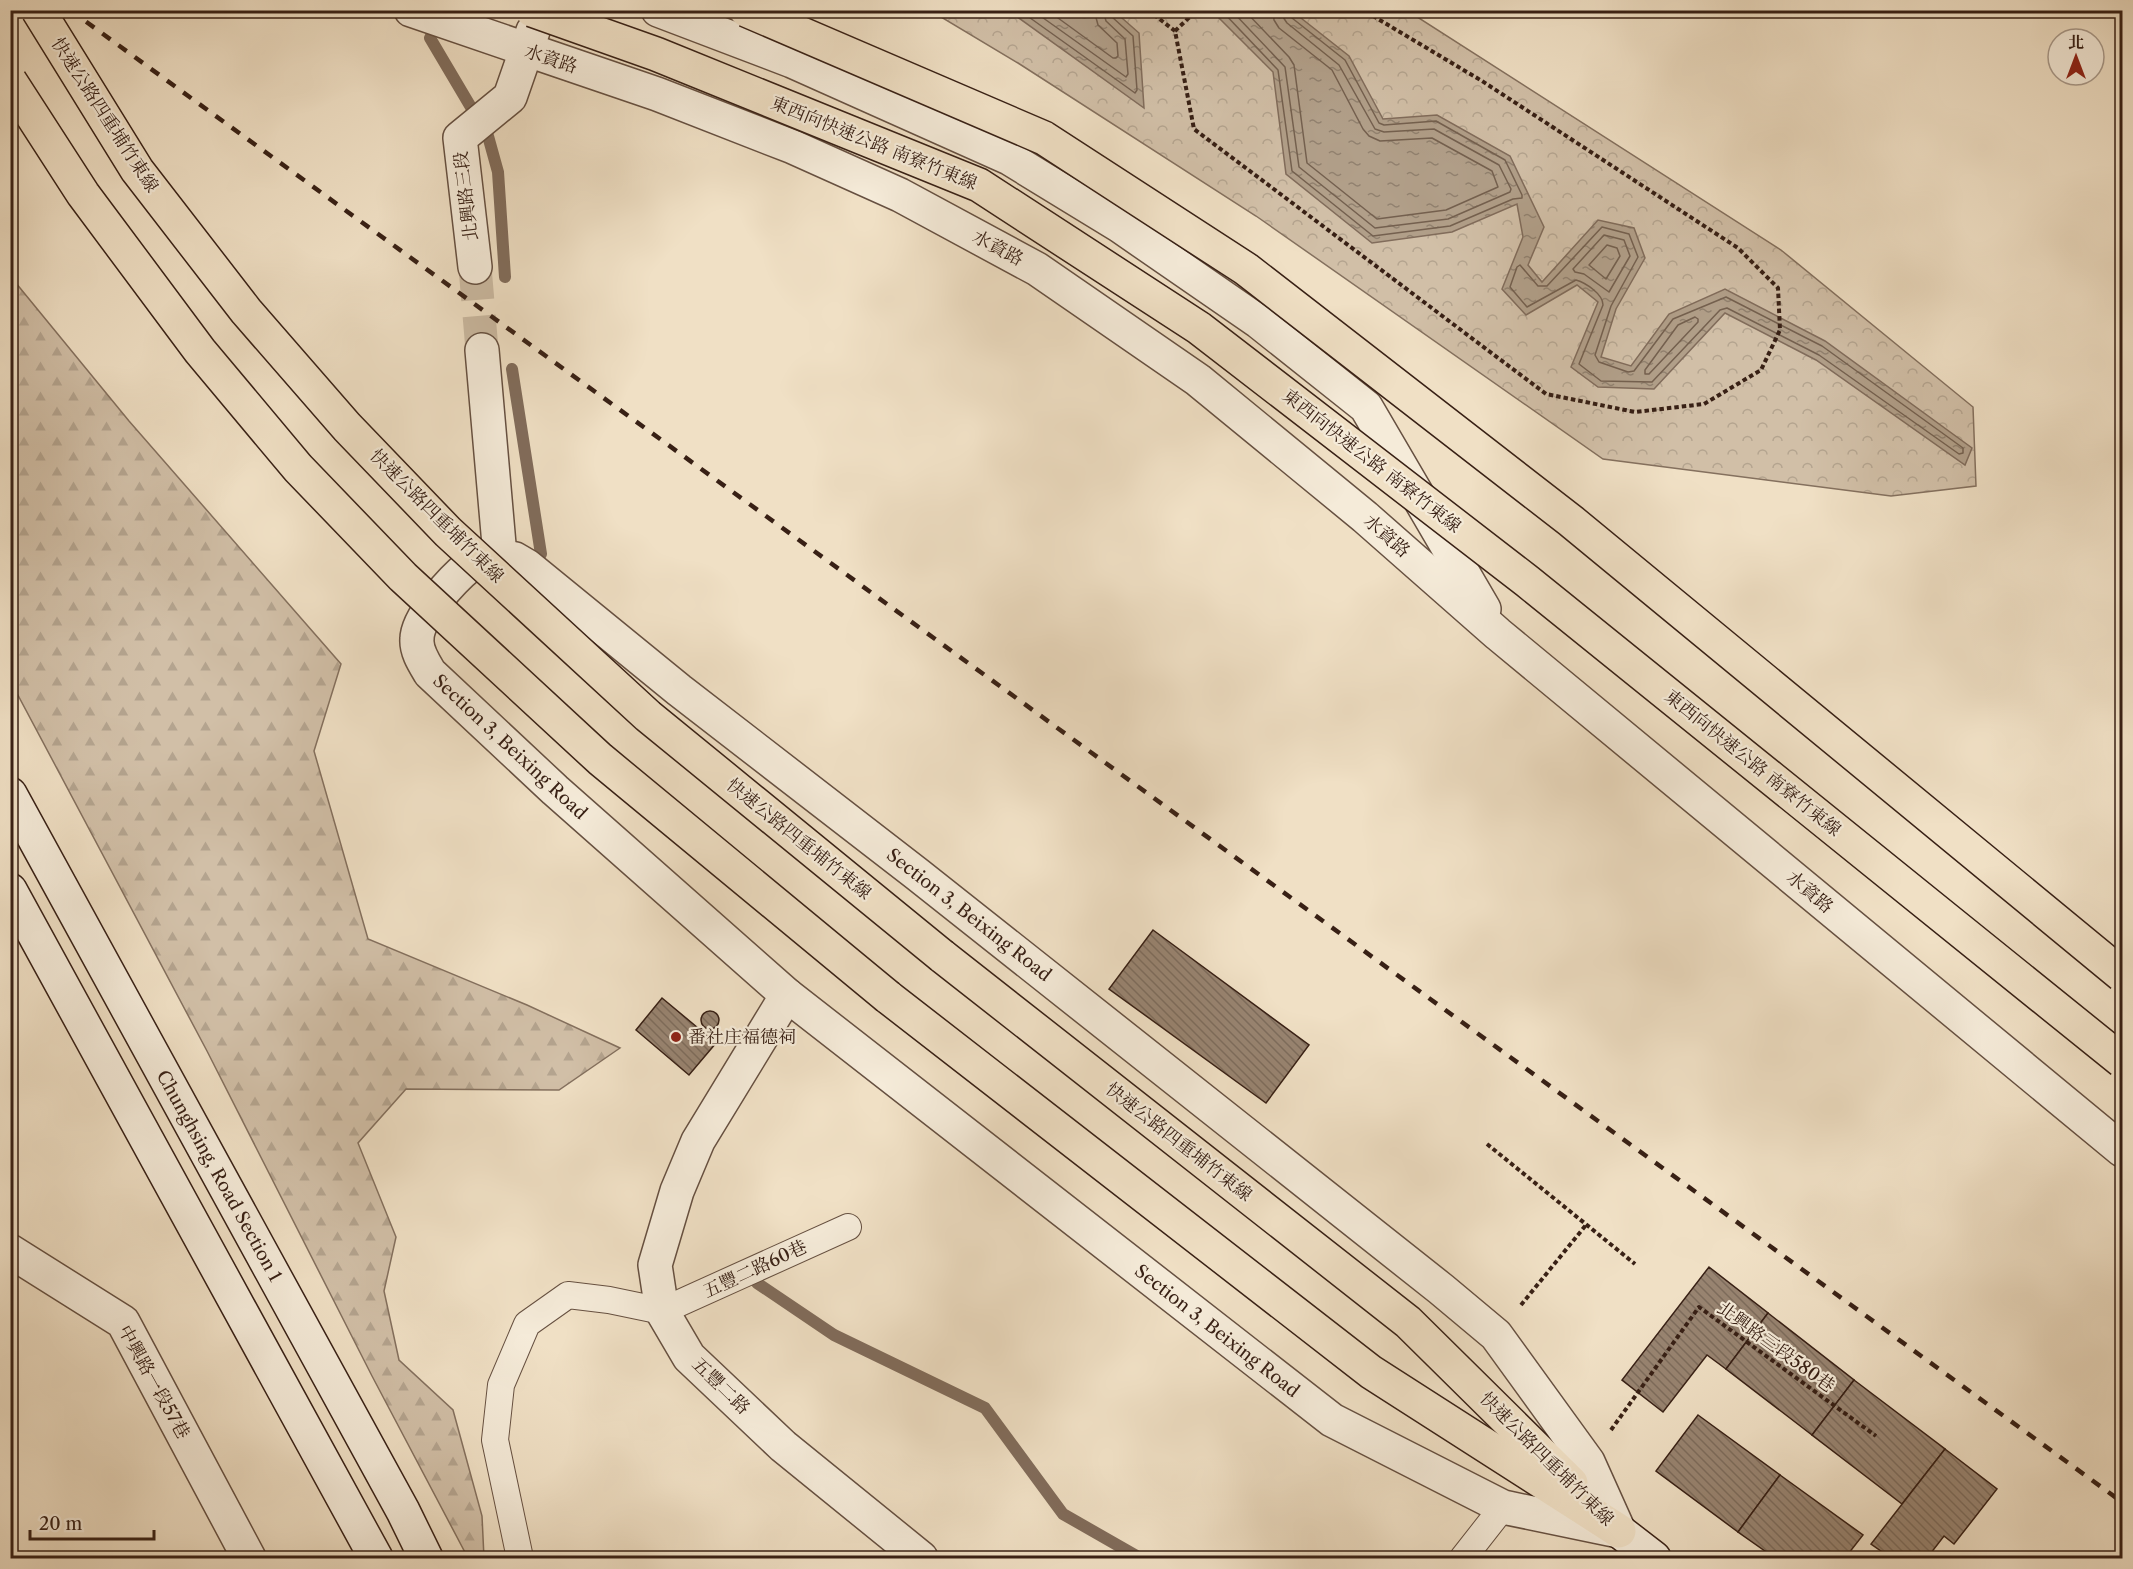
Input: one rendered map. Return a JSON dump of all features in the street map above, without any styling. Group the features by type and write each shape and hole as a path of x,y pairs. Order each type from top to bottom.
{"highway":[{"name":"快速公路四重埔竹東線","path":"38,10 137,170 246,311 347,428 448,532 648,716 942,956 1408,1322 1619,1531"},
{"name":"東西向快速公路 南寮竹東線","path":"532,10 656,54 979,185 1189,322 1527,581 2122,1061"},
{"path":"746,10 1044,138 1246,269 1571,521 2122,975"},
{"name":"快速公路四重埔竹東線","path":"10,81 90,204 200,351 298,468 403,577 600,759 888,997 1371,1371 1619,1531"}],"street":[{"name":"水資路","path":"411,10 525,51 657,94 793,147 900,195 1036,269 1198,380 1365,517 1498,634 2122,1149"},
{"name":"北興路三段","path":"475,267 460,138 510,97 541,10"},
{"name":"水資路","path":"658,10 792,61 1009,158 1120,226 1259,322 1366,407 1498,634"},
{"path":"482,350 500,556"},
{"name":"Section 3, Beixing Road","path":"1619,1531 1588,1462 1496,1335 1376,1237 679,690 527,566 515,559 500,556 485,557 470,564 430,607 419,624 416,640 422,659 430,673 555,790 787,995 1332,1420 1503,1508 1619,1531 1654,1558"},
{"name":"Chunghsing, Road Section 1","path":"10,794 403,1511 426,1558"},
{"path":"10,890 376,1558"},
{"name":"五豐二路","path":"787,995 698,1141 677,1191 655,1265 662,1311 689,1357 783,1446 921,1558"},
{"name":"中興路一段57巷","path":"10,1251 123,1322 249,1558"}],"lane":[{"name":"五豐二路60巷","path":"662,1311 848,1227"},
{"path":"520,1558 495,1440 501,1385 527,1324 568,1294 662,1311"},
{"path":"1463,1558 1503,1508"}],"path":[{"path":"1148,10 1175,31 1194,129 1546,394 1635,412 1704,404 1761,370 1780,330 1778,288 1738,248 1482,81 1363,10"},
{"path":"1175,31 1197,10"},
{"path":"1487,1144 1635,1264"},
{"path":"1496,1335 1586,1225"},
{"name":"北興路三段580巷","path":"1588,1462 1699,1307 1876,1436"},
{"path":"1958,1558 1960,1556 1964,1558"}],"green space":[{"path":"931,11 1408,11 1781,250 1973,407 1976,486 1891,496 1603,459 1256,216 1018,63"},
{"path":"11,277 129,421 341,664 314,751 368,939 527,1005 620,1048 559,1090 406,1089 358,1143 396,1237 384,1291 399,1360 453,1410 482,1516 484,1558 468,1558 372,1376 207,1051 11,682"}],"water":[{"path":"1009,11 1114,11 1139,33 1144,108"},
{"path":"1212,11 1292,11 1349,56 1383,119 1437,115 1510,156 1544,227 1528,265 1542,282 1598,220 1634,228 1645,258 1616,309 1601,357 1631,366 1669,314 1725,289 1825,341 1972,448 1965,465 1816,360 1725,313 1654,389 1598,387 1571,367 1598,302 1577,285 1526,315 1502,289 1523,237 1517,204 1452,232 1372,243 1286,174 1273,72"}],"building":[{"path":"1153,930 1309,1045 1266,1103 1109,989"},
{"name":"番社庄福德祠","path":"662,998 716,1043 689,1075 636,1030"},
{"path":"710,1011 718,1016 719,1020 714,1028 710,1029 702,1024 701,1020 706,1012"},
{"path":"1709,1267 1768,1313 1726,1369 1707,1355 1663,1412 1622,1380"},
{"path":"1768,1313 1854,1380 1812,1435 1726,1369"},
{"path":"1854,1380 1945,1449 1902,1504 1812,1435"},
{"path":"1698,1415 1780,1475 1738,1532 1656,1471"},
{"path":"1945,1449 1997,1489 1954,1544 1944,1536 1927,1558 1891,1558 1871,1544"},
{"path":"1780,1475 1863,1535 1845,1558 1775,1558 1738,1532"}],"waterway":[{"path":"430,38 488,136 498,172 505,277"},
{"path":"512,369 541,554"},
{"path":"757,1283 834,1335 985,1408 1063,1514 1140,1558"}],"tunnel":[{"path":"475,267 482,350"}],"railway":[{"path":"70,10 2122,1502"}],"place":[{"name":"番社庄福德祠","path":"676,1037"}]}
